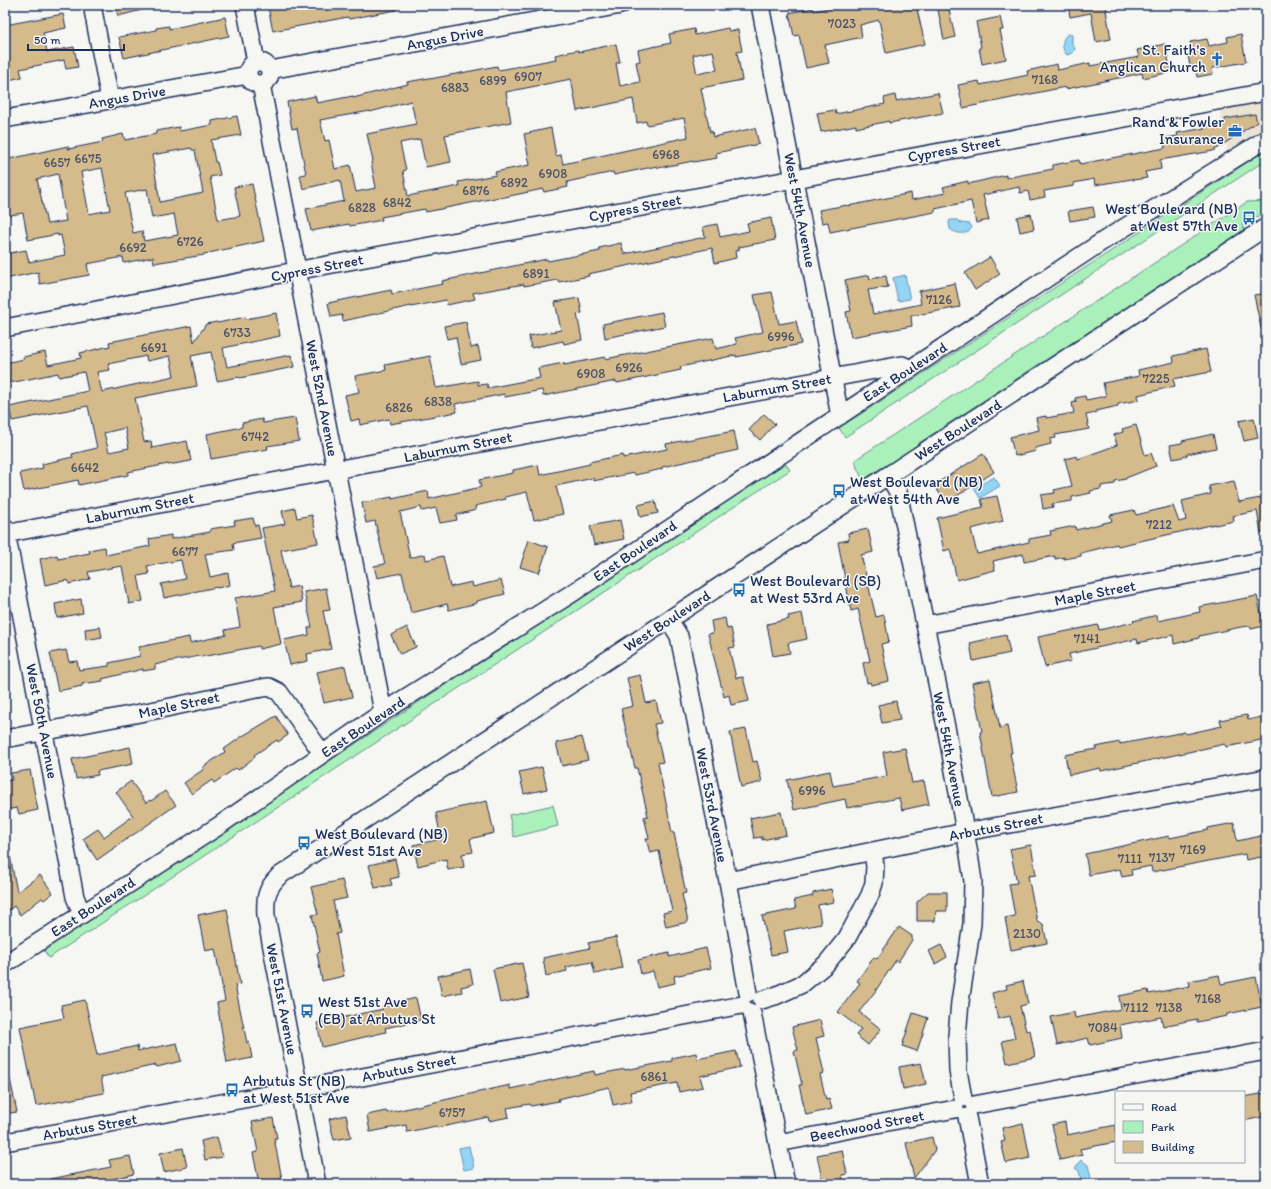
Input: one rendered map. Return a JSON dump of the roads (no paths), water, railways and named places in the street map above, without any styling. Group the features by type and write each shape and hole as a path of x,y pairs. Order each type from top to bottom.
{"street":[{"path":"92,5 110,100"},
{"name":"West 52nd Avenue","path":"245,5 383,712"},
{"name":"Angus Drive","path":"5,119 621,5"},
{"name":"West 54th Avenue","path":"760,5 840,416"},
{"name":"Cypress Street","path":"5,328 298,271 1266,92"},
{"name":"East Boulevard","path":"5,964 216,827 383,712 574,592 1103,241 1266,140"},
{"name":"West Boulevard","path":"271,884 278,876 300,861 889,476 1266,227"},
{"name":"Laburnum Street","path":"5,532 832,377 902,365 911,369"},
{"name":"West 54th Avenue","path":"889,476 898,492 965,832 973,881 972,924 960,1002 957,1036 958,1072 980,1184"},
{"name":"West 50th Avenue","path":"5,532 75,897 82,914"},
{"name":"Maple Street","path":"925,625 1266,560"},
{"name":"West 53rd Avenue","path":"669,620 679,636 786,1184"},
{"name":"Maple Street","path":"5,739 269,687 279,692 322,753"},
{"name":"Arbutus Street","path":"728,881 965,832 1266,778"},
{"name":"Arbutus Street","path":"5,1142 300,1089 751,1003 775,996 802,984 826,964 847,938 870,895 874,883 875,866 873,852"},
{"name":"West 51st Avenue","path":"271,884 267,893 266,916 317,1184"},
{"name":"Beechwood Street","path":"778,1143 1266,1051"}],"water":[{"path":"1068,34 1072,35 1072,44 1075,48 1073,53 1067,55 1063,47 1063,41"},
{"path":"950,220 957,220 961,223 970,224 972,227 965,233 955,232 950,229"},
{"path":"905,275 910,299 898,301 893,278"},
{"path":"994,477 1000,486 980,498 974,488"},
{"path":"469,1146 474,1168 464,1170 459,1148"},
{"path":"1081,1160 1088,1165 1091,1178 1081,1180 1079,1171 1075,1168"}],"place":[{"name":"St. Faith's Anglican Church","path":"1217,59"},
{"name":"Rand & Fowler Insurance","path":"1235,131"},
{"name":"West Boulevard (NB) at West 57th Ave","path":"1249,218"},
{"name":"West Boulevard (NB) at West 54th Ave","path":"839,491"},
{"name":"West Boulevard (SB) at West 53rd Ave","path":"739,590"},
{"name":"West Boulevard (NB) at West 51st Ave","path":"304,843"},
{"name":"West 51st Ave (EB) at Arbutus St","path":"307,1011"},
{"name":"Arbutus St (NB) at West 51st Ave","path":"232,1090"}]}
